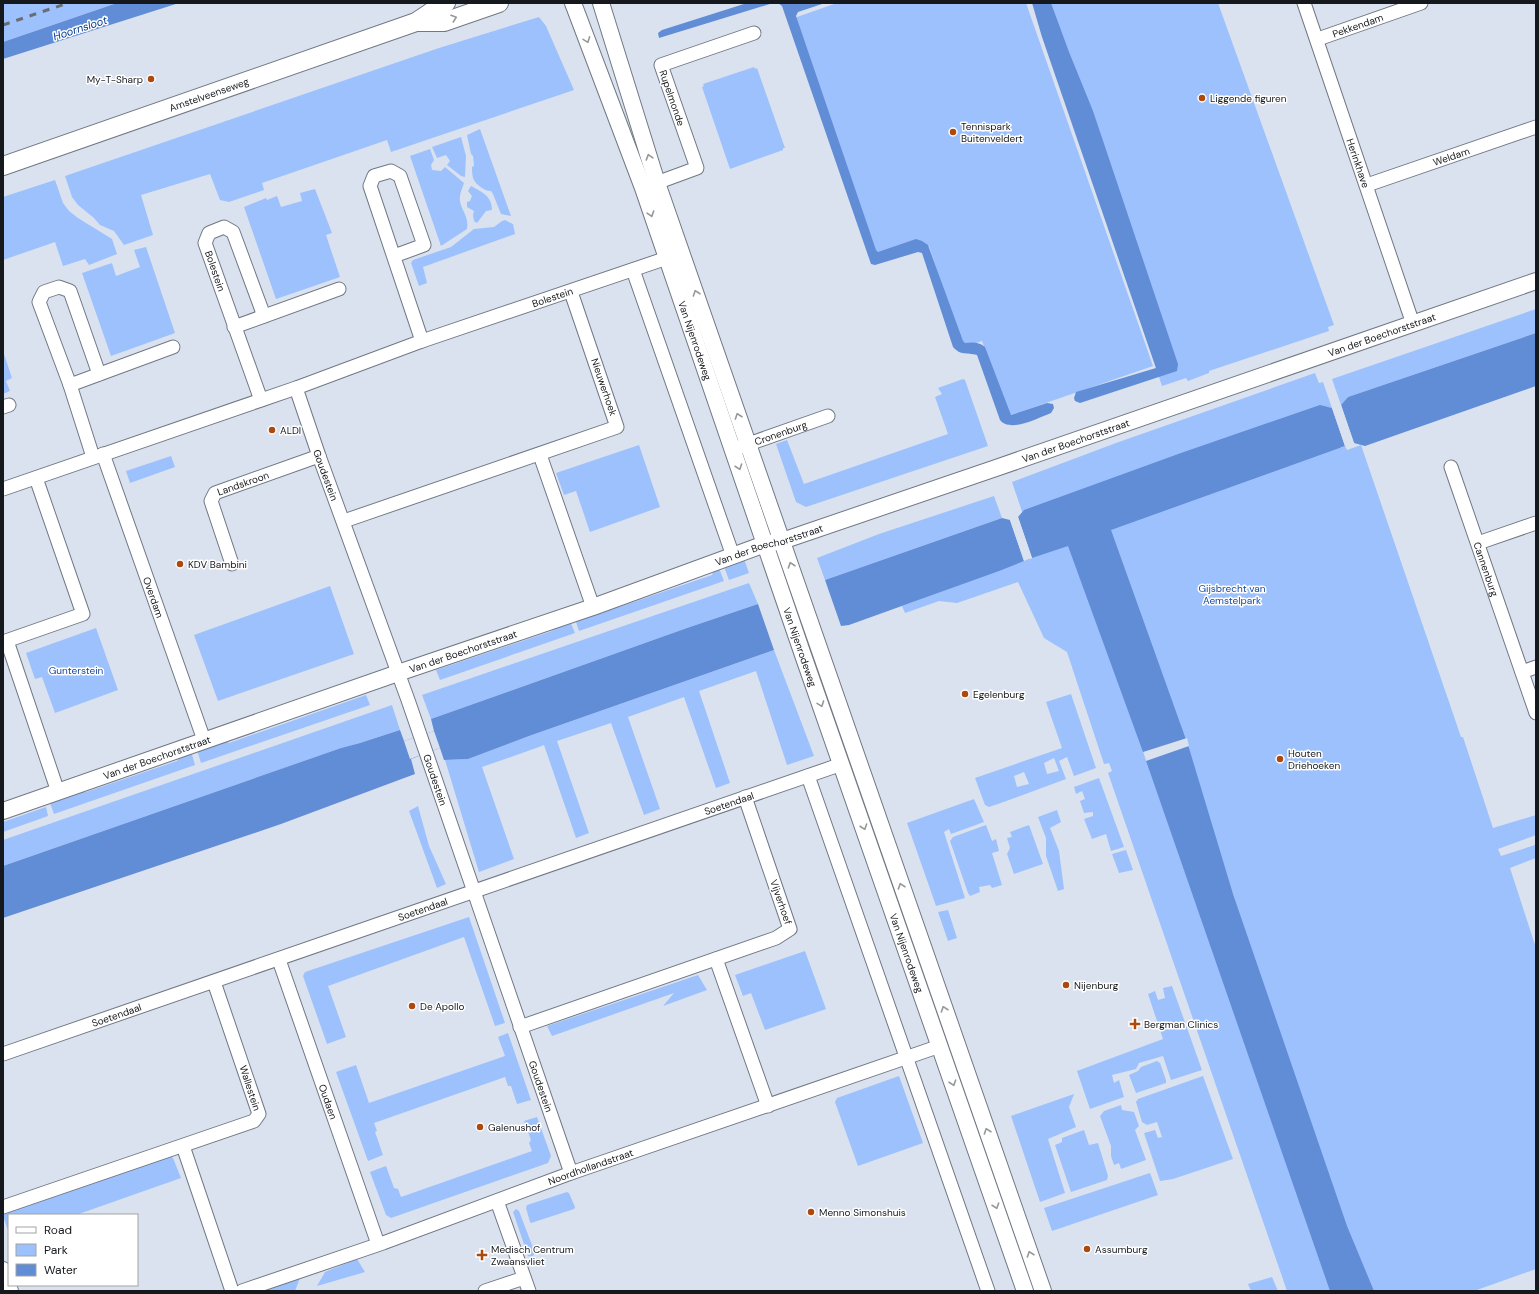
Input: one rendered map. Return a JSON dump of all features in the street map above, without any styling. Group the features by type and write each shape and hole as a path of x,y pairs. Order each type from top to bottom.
{"main road":[{"name":"Amstelveenseweg","path":"3,166 416,22 446,3"},
{"name":"Amstelveenseweg","path":"416,22 444,22 499,3"}],"street":[{"name":"Van Nijenrodeweg","path":"573,3 650,185 682,253 1043,1291"},
{"name":"Van Nijenrodeweg","path":"600,3 650,185 666,258 1025,1291"},
{"name":"Herinkhave","path":"1304,3 1318,39 1413,324"},
{"name":"Pekkendam","path":"1318,39 1421,3"},
{"name":"Rupelmonde","path":"650,185 698,172 661,65 754,33"},
{"name":"Weldam","path":"1367,185 1536,127"},
{"path":"394,256 424,245 400,176 391,171 374,176 370,186 422,341"},
{"name":"Bolestein","path":"261,400 205,243 209,233 224,228 233,232 264,316"},
{"name":"Bolestein","path":"3,489 296,388 422,341 571,292 682,253"},
{"path":"633,270 733,556"},
{"name":"Van der Boechorststraat","path":"3,811 204,740 593,607 765,544 782,541 1003,466 1536,281"},
{"path":"98,456 39,302 44,292 59,287 70,291 99,374"},
{"path":"234,327 339,289"},
{"name":"Nieuwerhoek","path":"344,521 540,455 617,427 571,292"},
{"path":"70,385 173,347"},
{"name":"Goudestein","path":"296,388 319,456 344,521 408,700 571,1173"},
{"name":"Cronenburg","path":"733,450 828,416"},
{"path":"540,455 593,607"},
{"name":"Overdam","path":"98,456 204,740"},
{"name":"Landskroon","path":"232,564 211,501 215,493 319,456"},
{"name":"Cannenburg","path":"1451,467 1522,672 1533,697 1536,713"},
{"path":"36,478 83,614 5,641 58,792"},
{"path":"1478,543 1536,523"},
{"path":"1522,672 1536,667"},
{"name":"Soetendaal","path":"3,1054 279,960 842,764"},
{"path":"808,776 908,1058 988,1291"},
{"name":"Vijverhoef","path":"520,1027 776,938 790,929 745,797"},
{"path":"716,959 768,1106"},
{"name":"Oudaen","path":"279,960 378,1244"},
{"name":"Wallestein","path":"3,1207 254,1121 259,1114 214,982"},
{"name":"Noordhollandstraat","path":"242,1291 378,1244 571,1173 940,1046"},
{"path":"182,1146 232,1291"},
{"path":"497,1201 529,1291"},
{"path":"3,1270 8,1285"},
{"path":"485,1291 524,1278"}],"green space":[{"path":"3,3 117,3 3,42"},
{"name":"Tennispark Buitenveldert","path":"837,3 1026,3 1153,366 1011,415 1007,413 982,341 963,348 929,246 880,263 794,18"},
{"path":"1034,3 1218,3 1334,325 1328,327 1329,331 1209,371 1209,373 1188,381 1186,378 1162,386"},
{"path":"539,17 546,26 574,90 391,152 387,140 262,183 264,190 229,202 220,200 210,174 141,195 153,235 124,245 114,231 100,225 78,205 72,197 65,176 439,48"},
{"path":"754,67 755,69 757,68 785,148 730,169 702,87 704,86 703,84"},
{"path":"480,129 511,216 501,214 491,191 482,188 477,184 473,177 473,156 471,154 467,135"},
{"path":"461,137 466,156 465,177 461,176 447,165 450,161 446,155 437,158 432,147"},
{"path":"430,149 434,160 431,165 432,170 441,171 445,167 464,183 460,199 467,221 467,229 441,246 410,156"},
{"path":"55,180 63,203 69,211 112,239 117,254 89,265 85,259 63,266 55,242 3,260 3,197"},
{"path":"471,186 486,195 492,205 492,210 486,211 477,223 474,221 474,211 467,207 467,202 470,201 472,196 468,191"},
{"path":"315,189 332,233 326,235 340,277 276,299 244,207 266,198 267,200 277,196 281,207 302,201 300,193"},
{"path":"505,220 513,224 515,234 423,267 427,283 419,286 411,263 413,260 451,247 474,229 494,227"},
{"path":"146,247 175,333 111,356 82,273 112,263 116,276 140,267 134,250"},
{"path":"1536,309 1536,333 1348,397 1341,405 1332,379"},
{"path":"3,351 12,378 6,381 10,391 3,394"},
{"name":"Gijsbrecht van Aemstelpark","path":"1315,373 1319,383 1323,382 1332,408 1327,407 1341,448 1345,446 1347,450 1361,445 1461,737 1463,737 1493,828 1536,815 1536,835 1498,849 1501,856 1535,845 1536,858 1510,868 1536,948 1536,1269 1474,1291 1287,1291 1108,773 1112,771 1109,763 1104,764 1067,652 1044,638 1018,582 957,603 939,601 905,613 902,606 1037,556 1012,482 1116,443"},
{"path":"963,379 965,380 988,446 806,507 796,502 776,444 787,440 804,484 948,434 935,397 942,394 938,388"},
{"path":"639,445 660,507 590,532 576,491 564,495 556,473"},
{"path":"171,456 175,467 130,483 126,471"},
{"path":"994,496 1002,518 825,580 817,558 879,534"},
{"path":"744,559 749,573 729,580 724,567"},
{"path":"719,568 724,581 579,631 575,619 614,605 619,607 712,575 714,569"},
{"path":"749,583 758,604 431,719 422,695"},
{"path":"330,586 354,654 218,701 194,635"},
{"path":"570,621 575,633 440,680 436,670 552,631 563,623"},
{"name":"Gunterstein","path":"96,628 118,690 55,713 42,677 35,679 26,653"},
{"path":"774,650 814,756 787,765 756,671 699,691 730,783 716,788 684,697 628,717 660,809 644,815 611,723 557,741 589,833 576,838 544,745 482,767 514,859 479,872 445,760 468,759"},
{"path":"1071,694 1096,768 1074,776 1067,757 1059,761 1066,779 989,807 985,805 975,778 1062,748 1046,702","holes":["1054,758 1059,771 1047,774 1044,763","1024,772 1029,784 1017,787 1014,776"]},
{"path":"366,695 370,705 201,763 197,750 224,739 229,743"},
{"path":"392,705 400,730 341,748 3,866 3,840"},
{"path":"191,751 195,765 54,814 49,800 81,789 86,792 177,761 181,755"},
{"path":"1099,778 1124,847 1111,851 1106,834 1092,839 1084,819 1093,816 1093,812 1084,813 1080,801 1085,799 1082,791 1076,794 1074,787"},
{"path":"974,799 984,822 951,834 949,829 944,832 965,898 936,906 907,823"},
{"path":"418,806 429,846 446,884 437,888 409,811"},
{"path":"46,807 48,816 3,832 3,822"},
{"path":"1057,810 1061,822 1050,828 1059,851 1064,889 1058,891 1046,856 1046,838 1038,817"},
{"path":"986,825 992,841 996,839 999,851 992,853 1002,885 992,888 990,885 979,887 980,892 970,896 950,841 953,837"},
{"path":"1029,825 1043,864 1014,874 1007,854 1010,848 1007,838 1012,837 1010,832"},
{"path":"1126,850 1133,870 1119,873 1112,854"},
{"path":"948,910 957,938 948,941 938,912"},
{"path":"469,917 505,1023 495,1026 464,937 328,986 346,1037 327,1044 303,976 305,972"},
{"path":"805,951 826,1009 765,1030 751,993 743,996 735,975"},
{"path":"698,975 707,990 663,1006 674,993 552,1036 547,1026"},
{"path":"1172,986 1202,1070 1171,1080 1163,1056 1139,1063 1136,1069 1112,1075 1114,1083 1119,1080 1124,1097 1090,1109 1077,1071 1163,1039 1148,994 1155,991 1158,1000 1165,998 1163,988"},
{"path":"508,1033 531,1100 517,1104 511,1086 508,1086 505,1077 374,1123 377,1131 375,1132 383,1155 368,1161 336,1072 356,1065 369,1103 505,1056 498,1037"},
{"path":"1157,1061 1160,1063 1166,1083 1136,1093 1129,1075 1138,1071 1141,1067"},
{"path":"899,1076 923,1143 858,1166 835,1102 837,1098"},
{"path":"1203,1076 1233,1159 1173,1179 1160,1181 1144,1133 1155,1130 1158,1138 1162,1137 1157,1122 1147,1125 1142,1122 1136,1102 1138,1099"},
{"path":"1074,1094 1069,1107 1076,1127 1048,1139 1065,1193 1040,1202 1011,1116"},
{"path":"1121,1105 1122,1110 1134,1112 1139,1126 1135,1130 1146,1160 1121,1169 1119,1163 1114,1165 1111,1156 1111,1146 1100,1116 1104,1111"},
{"path":"537,1117 551,1156 548,1163 391,1218 386,1215 370,1172 386,1166 394,1188 398,1189 401,1197 532,1151 529,1143 531,1140 524,1121"},
{"path":"1084,1130 1089,1145 1098,1143 1108,1176 1107,1180 1071,1192 1055,1145 1062,1142 1062,1138"},
{"path":"166,1153 173,1158 181,1178 79,1214 8,1214 8,1230 3,1216 3,1211"},
{"path":"1150,1173 1158,1195 1052,1231 1044,1208"},
{"path":"567,1192 569,1193 575,1207 574,1209 531,1223 530,1222 526,1208 527,1205"},
{"path":"516,1209 519,1211 535,1253 532,1257 528,1256 513,1212"},
{"path":"357,1259 365,1272 317,1286 325,1272"},
{"path":"1272,1277 1278,1291 1251,1291 1248,1284"},
{"path":"300,1278 295,1291 265,1291"}],"water":[{"name":"Hoornsloot","path":"117,3 179,3 3,59 3,42"},
{"path":"747,3 773,3 659,38 658,33 662,30"},
{"path":"778,3 825,3 798,12 796,16 876,250 878,252 916,239 928,245 963,341 965,343 978,343 985,347 1011,415 1047,403 1053,404 1054,408 1051,413 1032,421 1017,425 1005,424 1000,420 977,355 961,353 953,347 922,253 918,252 875,265 871,264 782,6"},
{"path":"1032,3 1051,3 1093,111 1178,364 1177,371 1080,403 1075,401 1074,398 1076,392 1156,368 1042,37"},
{"path":"1536,333 1536,386 1365,446 1354,443 1341,405 1348,397"},
{"path":"1320,405 1332,408 1345,446 1111,530 1189,748 1233,894 1347,1226 1374,1291 1330,1291 1143,752 1068,546 1032,558 1018,517 1024,510 1181,453"},
{"path":"1002,518 1010,520 1024,561 849,625 841,626 825,580"},
{"path":"758,604 774,650 468,759 444,760 440,748 411,759 415,774 281,824 3,918 3,866 341,748 400,730 404,741 434,731 431,719"}],"pier":[{"path":"1341,405 1354,443 1352,444 1339,406"},
{"path":"1334,407 1347,446 1345,446 1332,408"},
{"path":"1018,517 1032,558 1030,559 1017,518"},
{"path":"1010,520 1012,520 1025,560 1024,561"},
{"path":"434,731 440,748 410,759 404,741"},
{"path":"1187,738 1189,746 1146,761 1143,752"}],"railway":[{"path":"3,25 68,3"}],"place":[{"name":"My-T-Sharp","path":"151,79"},
{"name":"Liggende figuren","path":"1202,98"},
{"name":"Tennispark Buitenveldert","path":"953,132"},
{"name":"ALDI","path":"272,430"},
{"name":"KDV Bambini","path":"180,564"},
{"name":"Egelenburg","path":"965,694"},
{"name":"Houten Driehoeken","path":"1280,759"},
{"name":"Nijenburg","path":"1066,985"},
{"name":"De Apollo","path":"412,1006"},
{"name":"Bergman Clinics","path":"1135,1024"},
{"name":"Galenushof","path":"480,1127"},
{"name":"Menno Simonshuis","path":"811,1212"},
{"name":"Assumburg","path":"1087,1249"},
{"name":"Medisch Centrum Zwaansvliet","path":"482,1255"}]}
